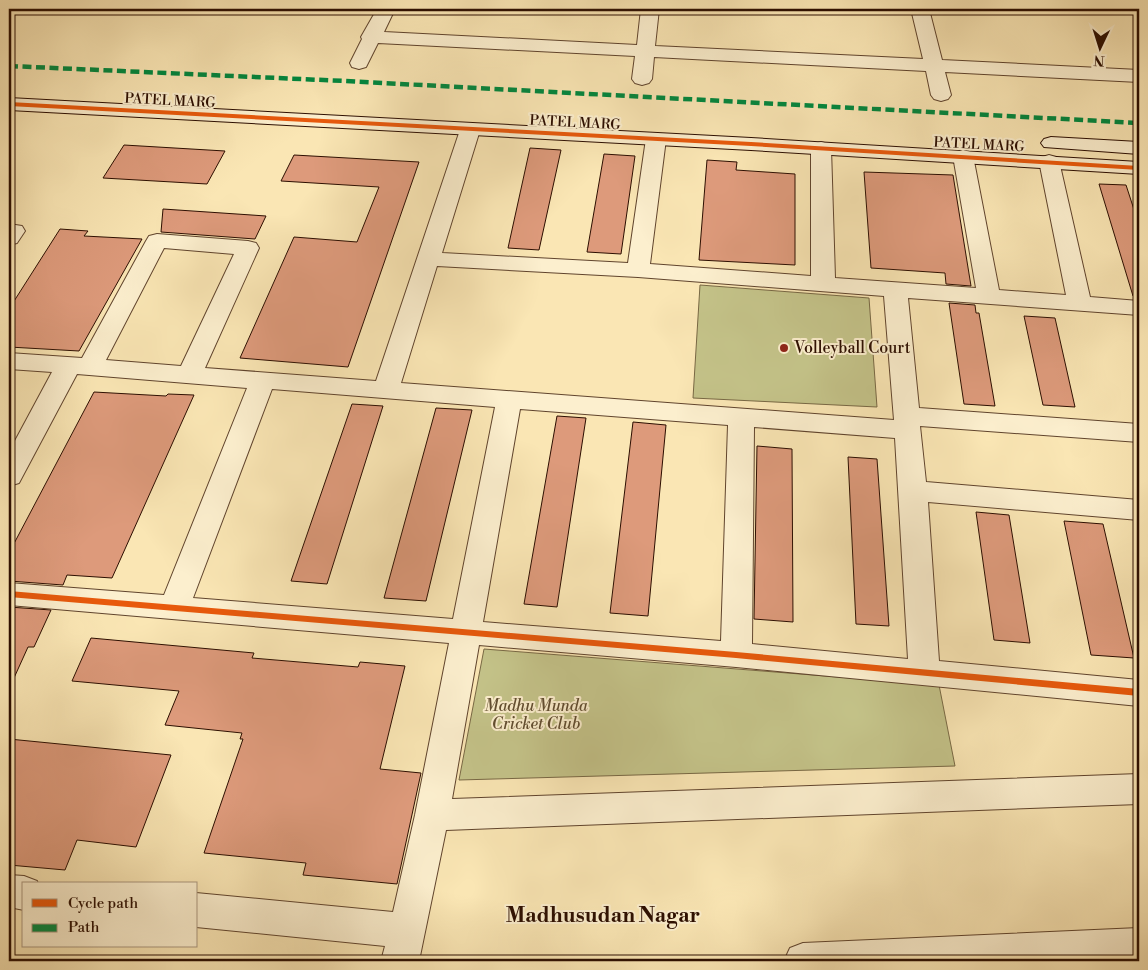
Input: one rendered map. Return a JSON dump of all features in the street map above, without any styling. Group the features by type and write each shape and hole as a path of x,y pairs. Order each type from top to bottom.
{"street":[{"path":"359,63 370,37 386,9"},
{"path":"642,79 650,9"},
{"path":"920,9 941,95"},
{"path":"370,37 1139,76"},
{"name":"PATEL MARG","path":"9,86 882,133"},
{"name":"PATEL MARG","path":"9,104 963,156 1139,168"},
{"path":"386,389 470,130"},
{"path":"638,270 656,139"},
{"name":"PATEL MARG","path":"1033,142 1139,148"},
{"path":"821,148 823,284"},
{"path":"963,156 989,297"},
{"path":"1049,162 1080,304"},
{"path":"9,231 14,231 9,238"},
{"path":"9,476 157,242 248,248 190,374"},
{"path":"428,259 638,270 1139,308"},
{"path":"895,290 913,492 924,673"},
{"path":"9,361 742,417 1139,433"},
{"path":"174,608 263,380"},
{"path":"198,910 403,946 432,815 509,400"},
{"path":"736,655 742,417"},
{"path":"913,492 1139,510"},
{"path":"9,594 466,634 736,655 1138,696"},
{"path":"432,815 1139,789"},
{"path":"9,891 22,893"},
{"path":"803,961 1139,946"}],"green space":[{"name":"Volleyball Court","path":"700,285 869,298 877,407 693,398"},
{"name":"Madhu Munda Cricket Club","path":"484,649 939,685 955,766 459,780"}],"building":[{"path":"124,145 225,151 207,184 103,178"},
{"path":"530,148 561,150 539,250 508,248"},
{"path":"604,154 635,156 621,254 587,252"},
{"path":"294,155 419,162 348,367 240,358 294,237 357,242 379,187 281,181"},
{"path":"707,160 737,162 736,170 795,174 795,265 699,260"},
{"path":"864,172 953,175 971,286 946,284 945,273 871,268"},
{"path":"1099,184 1126,185 1139,225 1139,295 1133,296"},
{"path":"163,209 266,216 255,239 161,232"},
{"path":"60,229 88,231 84,236 142,239 79,351 9,347 9,309"},
{"path":"949,303 975,305 976,313 979,313 995,406 964,404"},
{"path":"1024,316 1055,318 1075,407 1043,405"},
{"path":"94,392 166,396 168,394 194,395 112,578 67,575 63,585 9,581 9,553"},
{"path":"352,404 383,406 327,584 291,581"},
{"path":"436,408 472,410 426,601 384,598"},
{"path":"557,416 586,418 557,607 524,604"},
{"path":"633,422 666,425 648,616 610,613"},
{"path":"757,446 792,449 793,622 754,619"},
{"path":"848,457 877,459 889,626 856,624"},
{"path":"976,512 1009,515 1030,643 994,640"},
{"path":"1064,521 1103,524 1134,658 1091,655"},
{"path":"9,607 51,610 34,647 28,647 9,689"},
{"path":"91,638 254,653 252,658 358,667 360,662 405,666 380,769 421,773 397,884 303,875 306,863 204,853 243,739 240,739 242,733 165,725 179,691 72,681"},
{"path":"9,739 171,755 136,847 77,840 65,870 9,865"}],"marked path":[{"path":"9,66 345,81 1139,123"}],"cycle path":[{"path":"9,104 751,144 1139,168"},
{"path":"9,594 736,655 1139,693"}],"place":[{"name":"Volleyball Court","path":"784,348"}],"district":[{"name":"Madhusudan Nagar","path":"603,916"}]}
